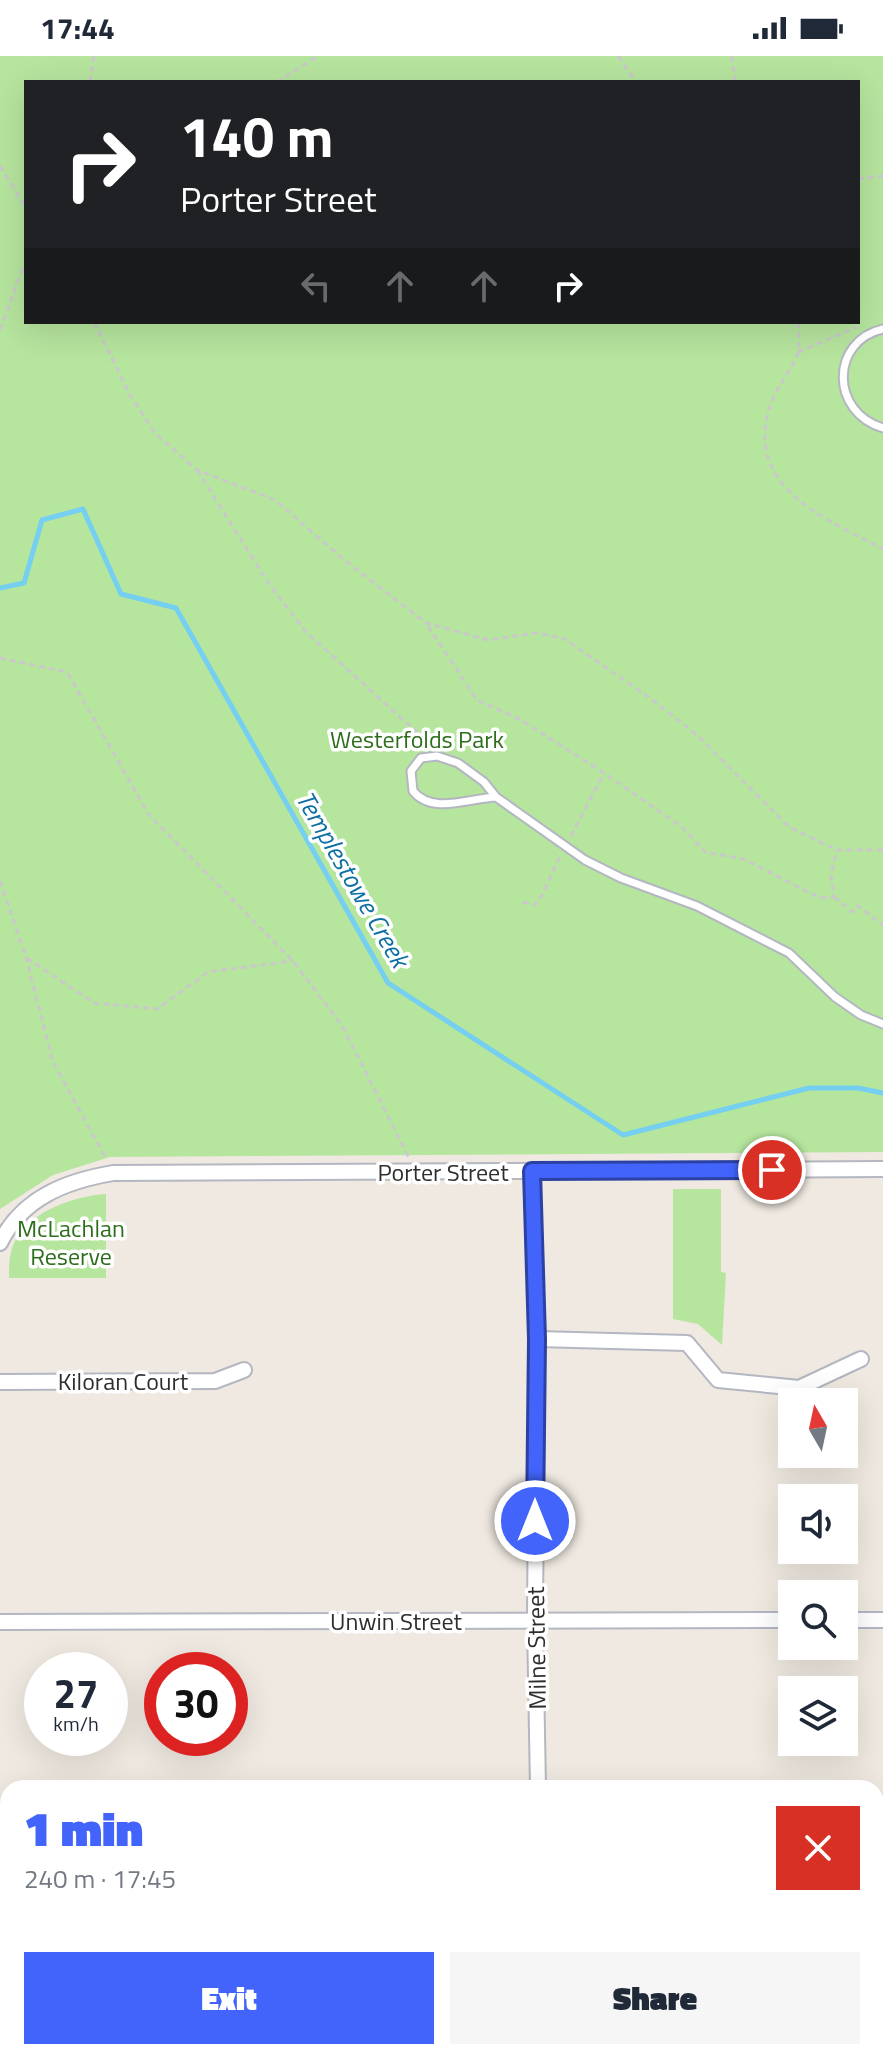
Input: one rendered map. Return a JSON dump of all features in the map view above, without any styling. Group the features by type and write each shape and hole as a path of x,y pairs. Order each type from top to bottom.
{"street":[{"name":"Porter Street","path":"0,1243 30,1205 60,1186 113,1173 883,1169"},
{"name":"Milne Street","path":"532,1171 537,1339 535,1621 538,1780"},
{"path":"537,1339 687,1343 718,1380 799,1388 861,1359"},
{"name":"Kiloran Court","path":"0,1382 215,1381 244,1370"},
{"name":"Unwin Street","path":"0,1622 778,1620"},
{"path":"858,1620 883,1620"}],"lane":[{"path":"883,329 862,337 851,349 843,385 845,398 855,413 883,428"},
{"path":"496,797 437,804 418,797 411,781 415,763 430,756 448,759 475,775 496,797 599,868 697,906 789,953 835,997 861,1015 883,1024"}],"path":[{"path":"90,80 94,56"},
{"path":"280,80 318,56"},
{"path":"618,56 635,80"},
{"path":"732,56 735,80"},
{"path":"0,166 24,205"},
{"path":"860,179 883,176"},
{"path":"0,330 24,265"},
{"path":"798,352 867,322 883,329"},
{"path":"95,324 129,393 155,433 197,470 269,584 306,632 367,690 448,759"},
{"path":"799,324 798,352 781,380 766,420 769,462 785,488 801,504 883,549"},
{"path":"197,470 275,500 343,559 426,623 477,700 521,720 604,773 682,827 705,852 744,859 820,898 834,897 853,912 858,906 883,925"},
{"path":"426,623 488,640 536,633 563,638 639,690 698,736 789,827 837,850 883,850"},
{"path":"0,658 67,672 149,815 293,961 343,1027 416,1172"},
{"path":"592,795 604,773"},
{"path":"834,897 831,873 837,850"},
{"path":"0,881 26,957 53,1062 113,1173"},
{"path":"26,957 94,1003 157,1009 208,972 293,961"}],"green space":[{"name":"Westerfolds Park","path":"0,56 883,56 883,1152 110,1157 53,1175 0,1209"},
{"path":"673,1189 721,1189 721,1272 726,1273 722,1345 698,1324 673,1319"},
{"name":"McLachlan Reserve","path":"106,1194 106,1278 9,1278 13,1246 31,1221 54,1207"}],"waterway":[{"name":"Templestowe Creek","path":"0,588 24,583 42,520 83,509 121,594 176,608 388,983 623,1135 809,1088 858,1088 883,1093"}],"route":[{"path":"535,1521 537,1339 532,1171 772,1170"}]}
